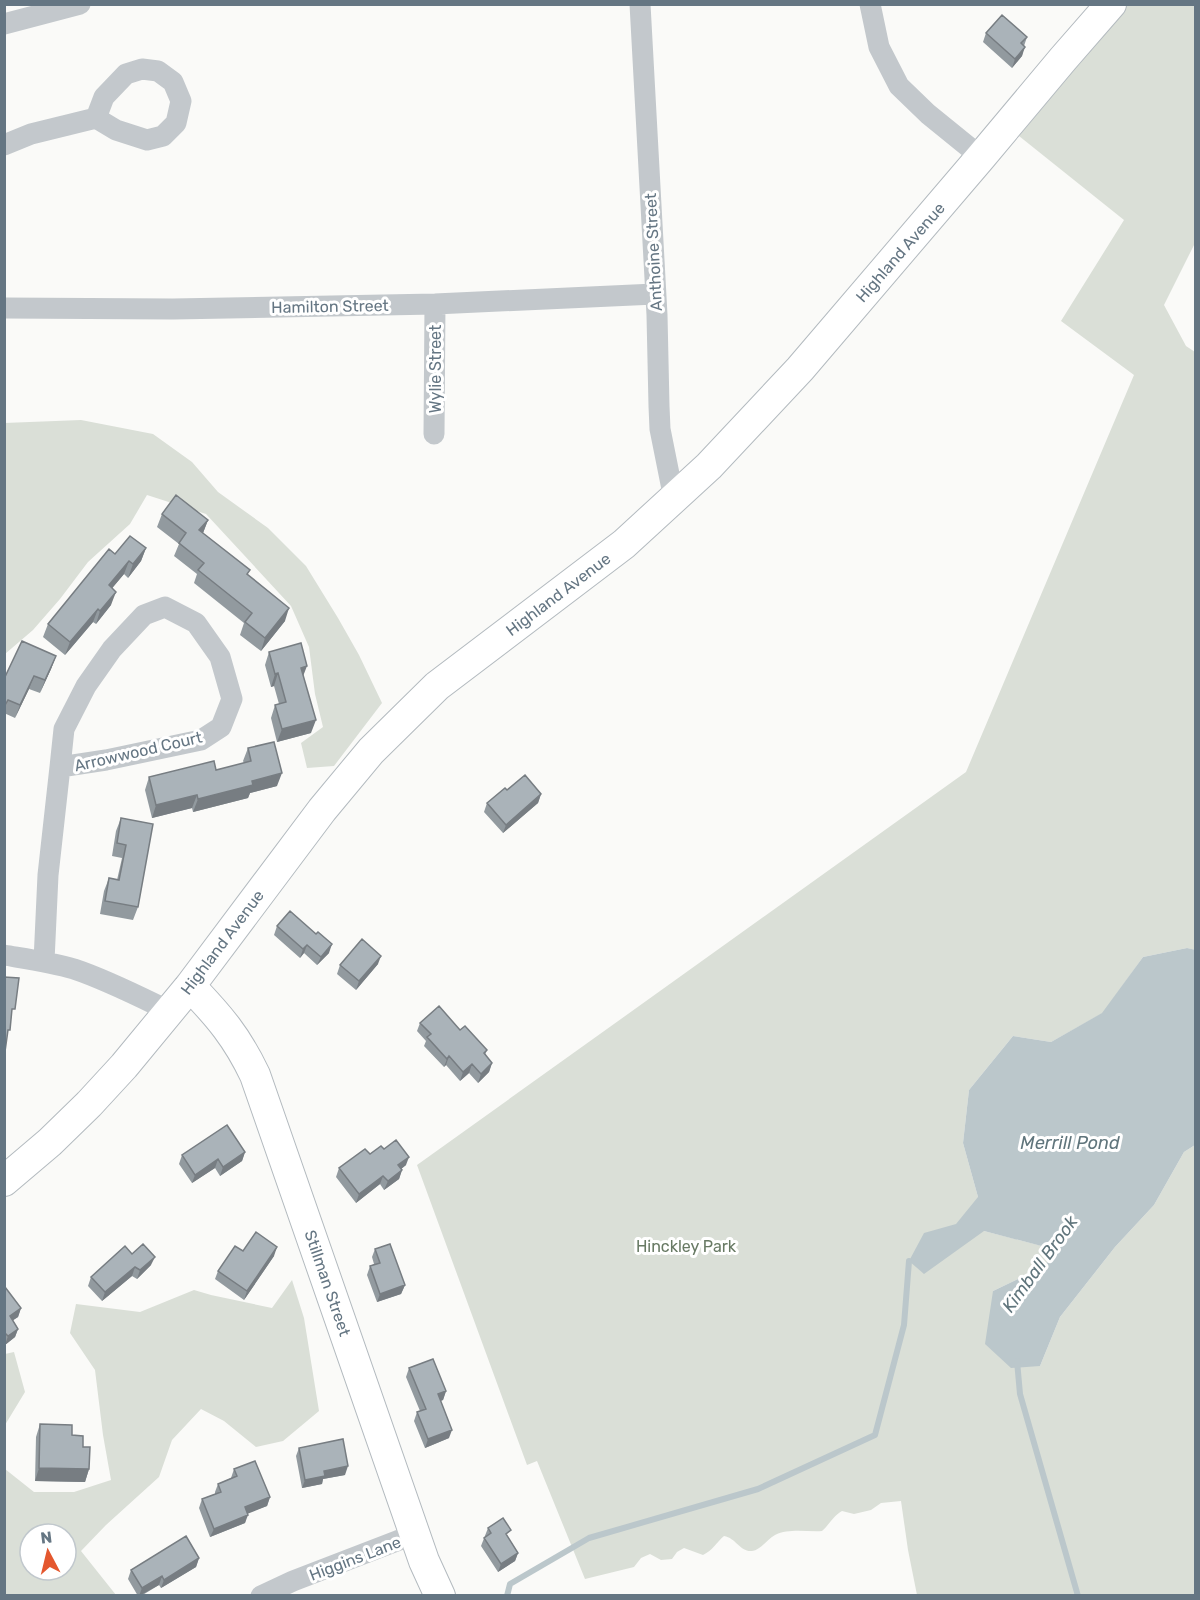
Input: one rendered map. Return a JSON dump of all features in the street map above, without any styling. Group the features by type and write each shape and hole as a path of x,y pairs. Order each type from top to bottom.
{"street":[{"path":"4,24 80,4"},
{"name":"Anthoine Street","path":"640,4 660,429 674,499"},
{"path":"870,4 879,47 899,86 928,114 981,158"},
{"name":"Highland Avenue","path":"4,1181 50,1142 124,1066 190,986 308,828 371,751 437,686 624,544 709,466 800,369 1111,4"},
{"path":"4,145 31,134 96,118"},
{"name":"Hamilton Street","path":"4,308 173,309 435,304 655,294"},
{"name":"Wylie Street","path":"434,434 435,304"},
{"name":"Arrowwood Court","path":"44,961 48,875 64,729 86,686 112,649 144,615 165,607 196,623 220,657 232,699 221,727 201,740 60,767"},
{"path":"4,955 44,961 73,969 117,986 169,1011"},
{"name":"Stillman Street","path":"190,986 232,1033 255,1076 424,1561 440,1596"},
{"name":"Higgins Lane","path":"261,1596 293,1581 415,1534"}],"green space":[{"name":"Hinckley Park","path":"1127,5 1195,5 1195,243 1164,305 1186,346 1195,352 1195,950 1187,948 1143,957 1103,1013 1051,1042 1013,1036 969,1090 963,1143 978,1197 984,1231 1050,1248 1047,1265 993,1291 1040,1366 1060,1317 1115,1247 1154,1205 1184,1152 1195,1145 1195,1595 917,1595 901,1501 881,1503 871,1510 854,1514 842,1511 822,1531 780,1533 752,1551 744,1549 732,1539 724,1536 703,1555 684,1548 672,1559 661,1560 650,1554 641,1558 634,1567 585,1579 537,1461 527,1465 417,1165 966,772 1134,375 1061,321 1124,220 1019,136"},
{"path":"81,420 153,434 192,462 218,492 268,528 306,566 359,655 382,703 334,766 307,768 301,743 323,727 315,694 309,647 291,606 206,514 147,495 130,524 88,562 33,630 5,654 4,423"},
{"path":"292,1280 304,1318 319,1411 283,1441 256,1447 224,1421 201,1409 172,1440 159,1477 81,1551 116,1595 5,1595 5,1469 34,1492 74,1492 111,1480 95,1370 70,1333 76,1304 140,1312 194,1290 272,1308"},
{"path":"14,1352 25,1392 5,1425 5,1354"}],"water":[{"name":"Merrill Pond","path":"1187,948 1196,950 1195,1145 1184,1152 1154,1205 1115,1247 1060,1317 1040,1366 1011,1368 985,1344 993,1291 1047,1265 1049,1248 984,1231 924,1274 909,1261 924,1233 956,1224 978,1197 963,1143 969,1090 1013,1036 1051,1042 1102,1013 1143,957"}],"building":[{"path":"1002,15 1027,37 1021,43 1025,47 1015,59 986,33"},
{"path":"176,495 208,520 199,530 250,570 247,574 289,608 265,638 245,622 252,613 198,570 204,563 179,543 186,533 162,514"},
{"path":"130,536 146,548 133,564 129,561 109,585 116,592 70,642 48,624 109,549 115,554"},
{"path":"22,641 56,656 45,680 34,676 20,705 8,700 4,707 4,679"},
{"path":"301,643 307,666 301,668 316,720 282,729 275,705 286,702 269,652"},
{"path":"274,742 282,773 252,781 253,785 198,799 197,795 156,805 149,777 214,761 216,770 251,761 248,748"},
{"path":"525,775 541,794 506,825 487,803"},
{"path":"121,818 153,824 138,907 105,901 109,878 119,880 126,845 117,843"},
{"path":"290,911 316,934 318,932 332,944 321,957 307,945 303,949 277,926"},
{"path":"362,939 381,956 359,981 340,965"},
{"path":"4,977 19,978 4,1059"},
{"path":"439,1006 460,1030 465,1026 487,1050 484,1053 492,1063 481,1074 472,1064 463,1072 449,1056 447,1059 427,1037 431,1034 420,1023"},
{"path":"227,1125 245,1152 223,1167 218,1159 195,1175 182,1155"},
{"path":"396,1140 409,1157 398,1165 402,1170 388,1181 383,1176 359,1194 339,1168 365,1149 370,1154 381,1146 384,1149"},
{"path":"256,1232 277,1247 247,1291 218,1271 235,1246 243,1251"},
{"path":"143,1244 155,1257 140,1270 135,1267 105,1292 91,1277 125,1246 132,1254"},
{"path":"390,1244 405,1285 380,1294 370,1266 380,1263 375,1249"},
{"path":"5,1287 21,1308 10,1316 18,1329 8,1336 4,1332"},
{"path":"433,1359 446,1391 438,1394 452,1430 428,1439 417,1412 426,1409 409,1368"},
{"path":"40,1424 72,1425 72,1435 83,1436 83,1447 90,1447 89,1469 39,1468"},
{"path":"343,1439 348,1466 324,1471 325,1476 305,1480 299,1448"},
{"path":"255,1461 270,1497 245,1507 248,1515 214,1529 202,1499 221,1492 218,1484 237,1476 234,1469"},
{"path":"503,1518 511,1530 506,1534 518,1553 501,1564 484,1538 491,1533 488,1528"},
{"path":"186,1536 199,1558 164,1580 162,1576 142,1588 131,1570"}],"waterway":[{"path":"507,1596 510,1584 589,1538 758,1489 875,1435 904,1325 909,1261"},
{"name":"Kimball Brook","path":"1017,1361 1020,1394 1078,1596"}]}
